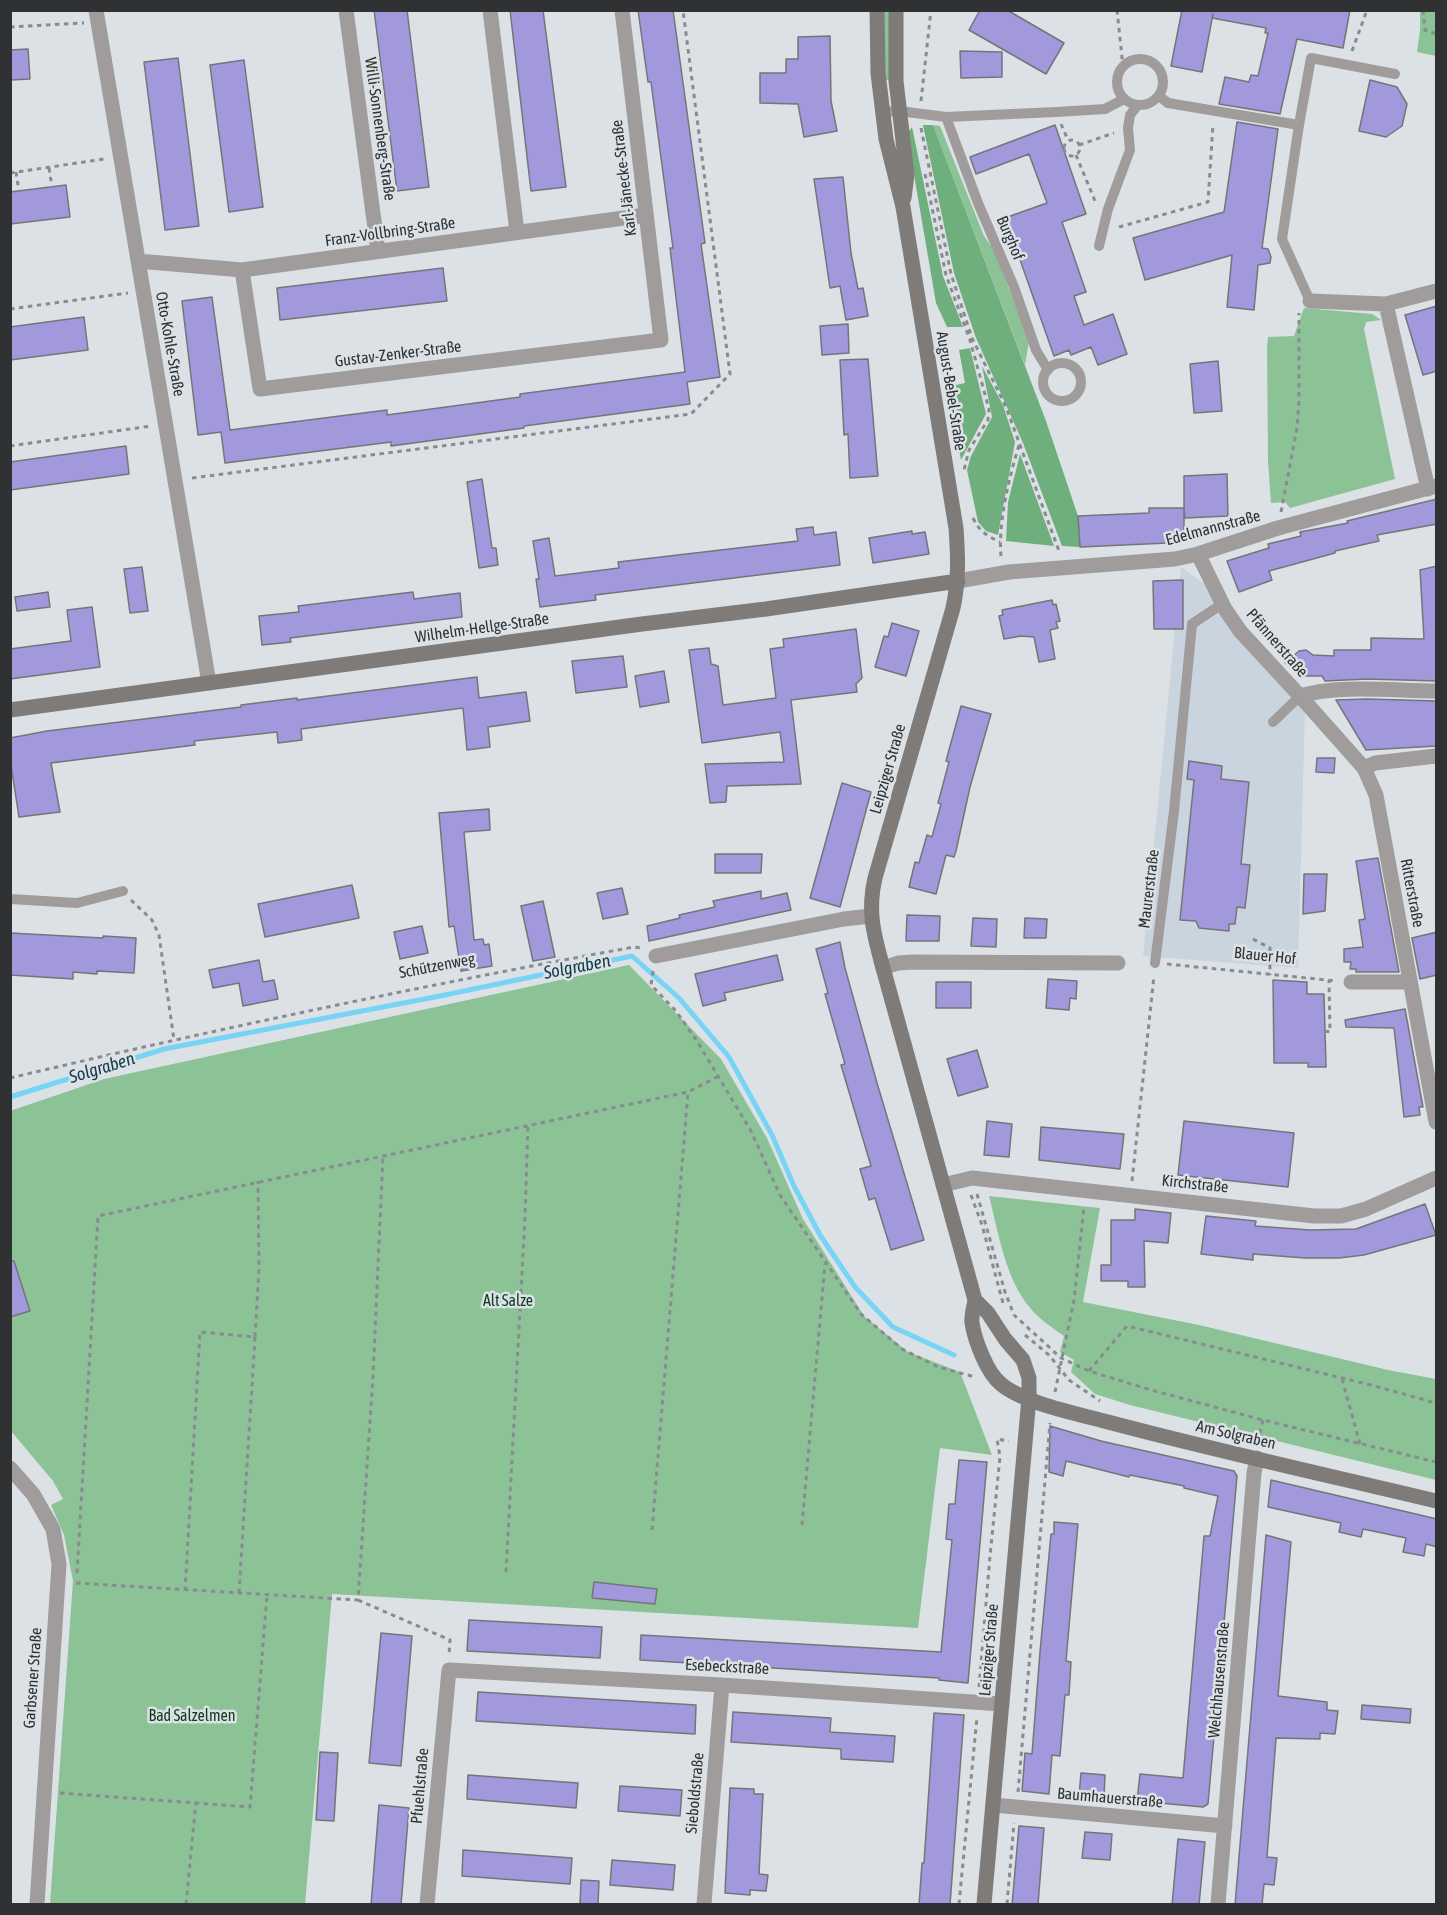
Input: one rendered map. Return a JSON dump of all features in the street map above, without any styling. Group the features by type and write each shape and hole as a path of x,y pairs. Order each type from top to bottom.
{"main road":[{"name":"August-Bebel-Straße","path":"878,10 878,73 882,112 886,139 903,207 956,528 958,581"},
{"name":"August-Bebel-Straße","path":"896,10 895,53 907,175 903,207"},
{"name":"Wilhelm-Hellge-Straße","path":"10,710 642,624 778,608 958,581"},
{"name":"Leipziger Straße","path":"958,581 945,636 875,878 871,897 871,916 883,968 975,1300 972,1322 990,1374 1002,1386 1029,1398"},
{"name":"Leipziger Straße","path":"975,1300 988,1313 1005,1339 1023,1360 1029,1378 984,1905"},
{"name":"Am Solgraben","path":"1029,1398 1053,1407 1134,1429 1437,1501"}],"street":[{"name":"Willi-Sonnenberg-Straße","path":"346,10 378,251"},
{"path":"490,10 517,232"},
{"name":"Karl-Jänecke-Straße","path":"622,10 661,340"},
{"name":"Otto-Kohle-Straße","path":"97,16 209,683"},
{"name":"Franz-Vollbring-Straße","path":"138,261 242,270 646,215"},
{"name":"Gustav-Zenker-Straße","path":"242,270 260,389 661,340"},
{"path":"1310,301 1386,304 1437,291"},
{"path":"1386,304 1432,487"},
{"name":"Edelmannstraße","path":"958,581 1002,573 1175,559 1198,554 1278,528 1432,487"},
{"name":"Pfännerstraße","path":"1198,554 1222,604 1240,632 1300,696 1332,690 1437,691"},
{"name":"Ritterstraße","path":"1300,696 1364,768 1376,795 1437,1122"},
{"path":"1364,768 1375,763 1437,756"},
{"path":"656,956 844,919 871,916"},
{"path":"883,968 898,963 912,962 1118,963"},
{"path":"1351,982 1410,982"},
{"name":"Kirchstraße","path":"943,1185 969,1178 1314,1216 1341,1216 1366,1209 1437,1178"},
{"name":"Welchhausenstraße","path":"1218,1905 1257,1458"},
{"name":"Garbsener Straße","path":"10,1468 33,1494 53,1529 59,1564 37,1905"},
{"name":"Esebeckstraße","path":"449,1670 1002,1704"},
{"name":"Pfuehlstraße","path":"427,1905 449,1670"},
{"name":"Sieboldstraße","path":"704,1905 722,1685"},
{"name":"Baumhauerstraße","path":"993,1805 1225,1826"}],"lane":[{"path":"1310,301 1282,239 1311,58 1395,74"},
{"path":"1139,59 1154,63 1163,76 1159,96 1147,105 1137,106 1124,99 1117,85 1117,79 1123,67 1139,59"},
{"path":"1159,96 1168,103 1299,125"},
{"path":"882,112 899,111 946,117 1105,109 1124,99"},
{"path":"1099,246 1108,209 1130,150 1128,128 1130,116 1137,106"},
{"name":"Burghof","path":"946,117 978,203 1014,287 1036,350 1048,370"},
{"name":"Maurerstraße","path":"1155,963 1174,811 1192,624 1222,604"},
{"path":"1273,722 1300,696"},
{"path":"10,898 77,903 123,891"}],"path":[{"path":"931,10 919,113 951,274 972,338 1006,407 1058,546 1063,567"},
{"path":"1117,10 1123,67"},
{"path":"1347,65 1367,10"},
{"path":"1423,10 1425,30 1437,34"},
{"path":"10,27 97,16"},
{"path":"1076,155 1105,223 1114,228 1208,202 1214,111"},
{"path":"1080,145 1128,128"},
{"path":"1076,155 1067,155 1064,145 1072,140 1080,145"},
{"path":"1076,155 1080,145"},
{"path":"920,151 946,275 970,340 989,409 988,420 969,450 964,469 966,479"},
{"path":"10,173 121,157"},
{"path":"49,167 52,187"},
{"path":"16,172 19,191"},
{"path":"10,309 143,291"},
{"path":"1278,528 1297,428 1299,310 1310,301"},
{"path":"10,446 166,424"},
{"path":"1002,573 1000,542 1005,502 1019,443"},
{"path":"971,509 978,528 1000,542"},
{"path":"123,891 152,920 159,935 174,1040"},
{"path":"1253,939 1270,948 1270,975"},
{"name":"Schützenweg","path":"10,1078 374,996 634,947 647,949 656,956"},
{"path":"1131,1195 1155,963"},
{"name":"Blauer Hof","path":"1155,963 1351,982"},
{"path":"1325,1032 1330,1032 1329,980"},
{"path":"651,985 676,1011 697,1041 751,1131 780,1194 861,1314 902,1349 938,1367 976,1377"},
{"path":"449,1670 450,1640 358,1600 76,1584 98,1216 688,1092 717,1077"},
{"path":"652,1530 688,1092"},
{"path":"506,1572 528,1124"},
{"path":"358,1600 373,1377 383,1155"},
{"path":"969,1178 1004,1306"},
{"path":"969,1178 1014,1315 1061,1358 1089,1371 1227,1410 1437,1462"},
{"path":"239,1593 259,1269 258,1181"},
{"path":"1061,1358 1074,1300 1087,1190"},
{"path":"802,1525 825,1262"},
{"path":"1010,1317 1016,1325"},
{"path":"1089,1371 1127,1326 1437,1403"},
{"path":"185,1591 200,1332 255,1337"},
{"path":"1023,1334 1049,1354"},
{"path":"1342,1379 1360,1444"},
{"path":"1007,1905 1021,1769 1050,1423"},
{"path":"959,1905 988,1568 1000,1457 997,1439"},
{"path":"44,1792 250,1807 267,1595"},
{"path":"186,1905 196,1802"}],"shaded area":[{"path":"1181,567 1210,588 1305,710 1298,968 1143,956"}],"green space":[{"path":"882,11 889,11 889,80 883,80"},
{"path":"1420,11 1436,11 1436,56 1417,52"},
{"path":"923,125 933,125 1046,421 1078,516 1080,547 1062,546 1023,443 976,338 954,273"},
{"path":"933,125 940,126 984,236 994,250 1029,341 1025,365"},
{"path":"912,127 943,276 963,327 947,327 936,303 907,134"},
{"path":"1304,308 1372,314 1381,320 1366,322 1364,329 1395,479 1290,508 1285,502 1271,503 1268,461 1267,348 1268,337 1294,336"},
{"path":"970,348 986,414 961,460 957,438 956,385 965,383 959,350"},
{"path":"982,366 1003,405 1015,442 998,535 986,531 978,522 967,470 971,456 992,417"},
{"path":"1020,454 1054,546 1006,541 1008,502"},
{"name":"Alt Salze","path":"629,965 721,1059 767,1138 803,1219 864,1316 908,1352 960,1372 992,1455 940,1448 918,1628 332,1594 305,1904 50,1904 73,1581 64,1535 51,1505 63,1499 53,1481 11,1431 10,1111 104,1079"},
{"path":"989,1196 1100,1208 1083,1302 1199,1325 1388,1370 1436,1379 1436,1480 1130,1405 1095,1394 1071,1372 1074,1360 1060,1352 1064,1336 1035,1313 1015,1284 1004,1255"}],"building":[{"path":"374,10 407,10 429,187 397,191"},
{"path":"510,10 543,10 566,187 531,191"},
{"path":"638,10 673,10 705,243 701,244 720,377 687,382 690,404 391,446 391,442 225,463 221,432 198,435 182,301 212,297 230,430 387,410 387,415 685,372 670,248 673,248 651,82 648,82"},
{"path":"980,10 1007,10 1064,43 1046,74 969,30"},
{"path":"1182,10 1350,10 1343,48 1297,39 1280,114 1219,104 1225,77 1249,82 1251,75 1258,76 1268,33 1265,33 1266,28 1212,18 1202,72 1171,66"},
{"path":"830,36 831,101 837,131 804,137 798,104 760,103 760,73 786,73 786,59 798,59 798,37"},
{"path":"28,49 30,79 10,80 10,50"},
{"path":"960,51 1002,52 1002,77 961,78"},
{"path":"178,58 199,226 165,230 144,62"},
{"path":"244,60 263,207 229,212 210,65"},
{"path":"1370,80 1397,87 1407,104 1402,126 1386,137 1359,131"},
{"path":"1237,122 1278,129 1262,248 1268,249 1271,257 1270,263 1258,265 1254,310 1227,307 1232,255 1145,280 1133,238 1224,212"},
{"path":"1055,125 1086,214 1062,222 1086,292 1074,296 1084,325 1113,314 1127,354 1098,365 1091,347 1071,355 1069,350 1054,356 1012,237 1009,238 1002,219 1047,203 1029,154 976,174 970,157"},
{"path":"843,177 851,253 858,289 863,288 868,316 846,320 840,286 830,288 814,179"},
{"path":"66,185 70,217 10,224 10,192"},
{"path":"443,268 447,301 280,320 277,288"},
{"path":"1437,306 1437,371 1423,375 1405,315"},
{"path":"84,317 88,350 10,360 10,327"},
{"path":"848,324 849,353 822,355 820,326"},
{"path":"868,359 878,476 850,478 848,434 844,435 840,360"},
{"path":"1218,361 1222,411 1194,413 1190,364"},
{"path":"126,446 129,474 10,490 10,462"},
{"path":"1227,474 1228,516 1185,518 1184,509 1184,539 1168,538 1168,543 1080,547 1078,516 1149,513 1149,508 1184,508 1184,476"},
{"path":"482,479 492,548 496,548 498,565 479,568 467,482"},
{"path":"1437,499 1437,524 1377,535 1379,541 1335,551 1335,553 1269,571 1272,580 1239,592 1227,561 1269,548 1268,544 1301,536 1300,532 1348,523 1347,521"},
{"path":"813,527 814,535 836,532 840,565 595,595 596,600 540,607 536,579 539,579 533,541 549,538 555,576 619,568 618,562 798,541 796,529"},
{"path":"912,531 912,534 925,532 929,554 873,563 869,538"},
{"path":"1437,566 1437,681 1367,679 1325,681 1322,676 1305,676 1285,663 1299,651 1306,650 1313,655 1334,656 1334,650 1371,650 1371,638 1424,639 1420,570"},
{"path":"142,567 148,611 130,613 124,569"},
{"path":"1183,580 1183,629 1154,629 1153,581"},
{"path":"48,592 50,607 17,611 15,597"},
{"path":"413,592 414,599 460,593 462,617 290,638 291,642 262,645 259,616 299,612 298,606"},
{"path":"1052,600 1053,605 1056,604 1060,621 1056,622 1058,628 1050,630 1055,659 1039,662 1034,637 1021,636 1004,639 999,616 1003,615 1002,610"},
{"path":"92,607 100,667 10,679 10,649 71,641 67,610"},
{"path":"892,623 919,631 906,676 875,667 884,636 888,637"},
{"path":"856,629 862,678 856,684 857,692 791,700 801,784 727,786 726,802 710,803 705,764 784,762 780,732 702,743 689,650 709,648 711,664 718,666 723,705 776,698 770,649 784,647 783,639"},
{"path":"623,656 627,687 576,693 572,661"},
{"path":"664,671 669,702 640,707 635,676"},
{"path":"477,677 479,698 526,692 530,721 488,727 490,747 467,750 463,708 301,729 302,740 278,743 277,732 194,741 195,745 51,763 60,812 19,817 10,759 10,738 47,731 241,707 241,705"},
{"path":"1336,700 1437,701 1437,746 1366,750"},
{"path":"961,706 991,714 970,787 956,851 954,857 946,855 936,894 909,887 915,862 919,863 927,835 932,837 949,762 946,761"},
{"path":"1317,758 1335,758 1334,773 1316,772"},
{"path":"1189,761 1222,766 1221,779 1249,782 1241,864 1250,865 1245,908 1237,907 1235,924 1229,924 1229,931 1199,928 1196,921 1180,920 1194,780 1187,779"},
{"path":"842,783 871,792 840,907 810,898"},
{"path":"489,809 490,830 464,832 474,940 483,939 484,945 489,944 492,966 461,971 454,926 449,927 439,813"},
{"path":"715,854 762,854 761,873 715,873"},
{"path":"1378,858 1399,972 1356,972 1356,969 1350,969 1351,962 1344,962 1344,949 1363,947 1359,920 1365,919 1356,861"},
{"path":"1304,874 1327,874 1325,911 1303,914"},
{"path":"352,885 359,918 265,937 258,904"},
{"path":"622,888 628,914 603,919 597,893"},
{"path":"761,891 761,899 787,893 791,910 649,941 647,926 680,918 679,915 715,907 713,901"},
{"path":"543,901 555,957 533,961 521,906"},
{"path":"907,915 940,916 939,941 906,941"},
{"path":"973,918 997,919 996,947 971,946"},
{"path":"1025,918 1047,919 1046,938 1024,938"},
{"path":"422,926 428,953 400,959 394,932"},
{"path":"1437,932 1437,975 1420,979 1412,938"},
{"path":"10,933 136,938 134,973 73,972 73,979 10,975"},
{"path":"840,942 877,1083 924,1240 891,1250 875,1198 869,1200 860,1169 871,1166 841,1065 845,1064 825,994 828,993 816,949"},
{"path":"777,955 783,980 724,993 726,1000 703,1006 695,974"},
{"path":"259,960 263,982 274,980 278,999 243,1006 239,983 213,988 209,970"},
{"path":"1048,979 1077,981 1076,999 1070,998 1069,1010 1046,1008"},
{"path":"1273,980 1307,982 1307,994 1324,994 1326,1067 1308,1067 1308,1063 1274,1063"},
{"path":"936,982 971,982 971,1008 936,1008"},
{"path":"1405,1009 1423,1107 1419,1107 1420,1115 1404,1117 1394,1028 1346,1027 1345,1020"},
{"path":"977,1050 988,1087 958,1096 947,1059"},
{"path":"987,1121 1012,1124 1009,1157 984,1155"},
{"path":"1184,1121 1294,1133 1288,1187 1178,1175"},
{"path":"1041,1127 1124,1134 1120,1169 1039,1160"},
{"path":"1425,1204 1436,1235 1364,1255 1305,1258 1253,1254 1253,1260 1201,1254 1206,1216 1256,1221 1255,1226 1310,1230 1356,1229"},
{"path":"1135,1209 1171,1213 1168,1243 1144,1241 1145,1287 1128,1287 1128,1281 1101,1281 1101,1265 1111,1265 1111,1220 1135,1220"},
{"path":"10,1261 14,1261 30,1311 10,1317"},
{"path":"1050,1426 1101,1441 1234,1471 1237,1476 1208,1804 1203,1807 1137,1801 1140,1774 1183,1778 1204,1536 1210,1536 1218,1496 1184,1488 1184,1486 1130,1475 1129,1477 1066,1461 1063,1476 1049,1472"},
{"path":"959,1460 987,1462 968,1683 939,1680 939,1678 640,1660 641,1635 941,1652 952,1540 946,1539 949,1504 955,1504"},
{"path":"1271,1480 1437,1519 1437,1547 1426,1544 1424,1556 1403,1552 1406,1538 1363,1529 1361,1537 1339,1532 1341,1523 1268,1507"},
{"path":"1054,1522 1078,1524 1066,1661 1071,1662 1069,1695 1065,1695 1060,1756 1052,1755 1049,1794 1022,1791 1025,1753 1032,1754 1051,1534 1054,1534"},
{"path":"1266,1535 1291,1542 1278,1696 1327,1702 1327,1710 1338,1711 1335,1734 1320,1733 1320,1739 1276,1738 1267,1857 1277,1858 1274,1885 1264,1884 1262,1905 1235,1905"},
{"path":"594,1582 657,1589 655,1604 592,1598"},
{"path":"469,1620 602,1627 600,1658 467,1651"},
{"path":"381,1633 412,1636 401,1766 369,1763"},
{"path":"478,1692 696,1705 695,1734 476,1721"},
{"path":"1362,1705 1411,1709 1410,1723 1361,1719"},
{"path":"733,1712 831,1718 830,1732 895,1736 893,1762 841,1759 841,1749 731,1742"},
{"path":"934,1713 964,1715 950,1905 919,1905"},
{"path":"320,1752 338,1753 334,1821 316,1820"},
{"path":"1081,1773 1105,1775 1104,1798 1079,1796"},
{"path":"468,1775 578,1783 576,1808 467,1799"},
{"path":"620,1786 682,1790 680,1816 618,1811"},
{"path":"730,1788 754,1789 754,1794 763,1794 759,1874 768,1875 766,1891 750,1890 750,1895 725,1893"},
{"path":"379,1805 409,1808 401,1905 371,1905"},
{"path":"1019,1826 1044,1828 1038,1905 1012,1905"},
{"path":"1085,1832 1112,1834 1110,1860 1082,1858"},
{"path":"1178,1839 1205,1842 1199,1905 1172,1905"},
{"path":"463,1850 572,1858 570,1884 462,1876"},
{"path":"612,1860 675,1865 673,1890 610,1885"},
{"path":"581,1880 599,1881 598,1905 580,1905"}],"waterway":[{"name":"Solgraben","path":"10,1097 164,1049 440,996 632,956 679,998 729,1057 772,1135 794,1186 820,1235 855,1287 893,1327 954,1355"}],"park label":[{"name":"Bad Salzelmen","path":"192,1716"}]}
